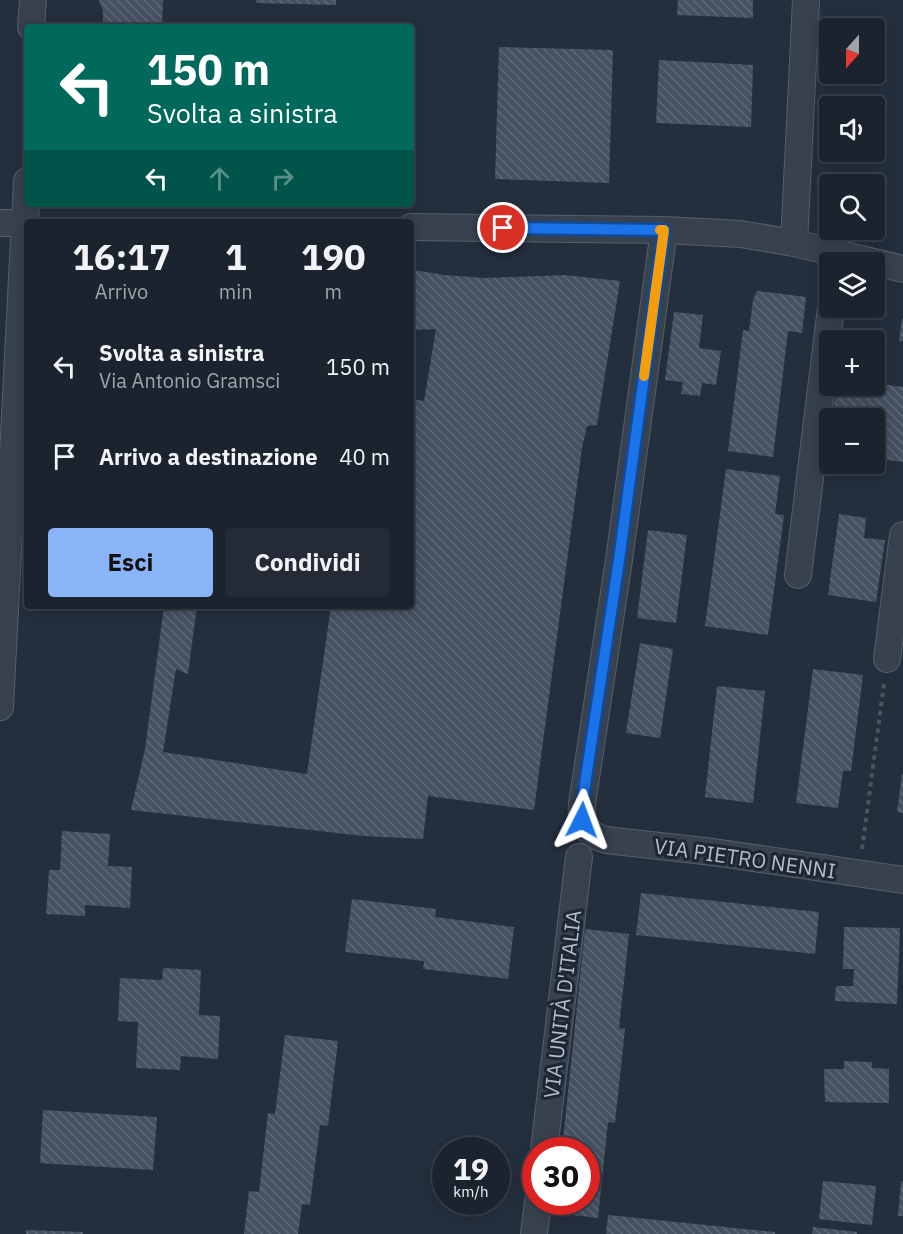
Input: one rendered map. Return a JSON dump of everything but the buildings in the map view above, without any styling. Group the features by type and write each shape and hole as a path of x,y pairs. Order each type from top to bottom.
{"street":[{"path":"32,24 33,0"},
{"path":"794,243 806,0"},
{"path":"0,223 24,223"},
{"path":"414,227 664,230 741,234 794,243 820,252"},
{"name":"VIA PIETRO NENNI","path":"664,230 619,560 582,804 582,820 589,831 606,840 713,852 903,880"},
{"path":"0,707 24,260"},
{"path":"885,266 903,269"},
{"path":"798,575 830,318"},
{"path":"887,659 903,536"},
{"name":"VIA UNITÀ D'ITALIA","path":"546,1137 579,857"},
{"path":"534,1234 536,1215"}],"path":[{"path":"858,874 887,659"}],"slow traffic":[{"path":"644,376 664,230 660,230"}],"route":[{"path":"503,228 664,230 619,560 581,810 582,820"}]}
